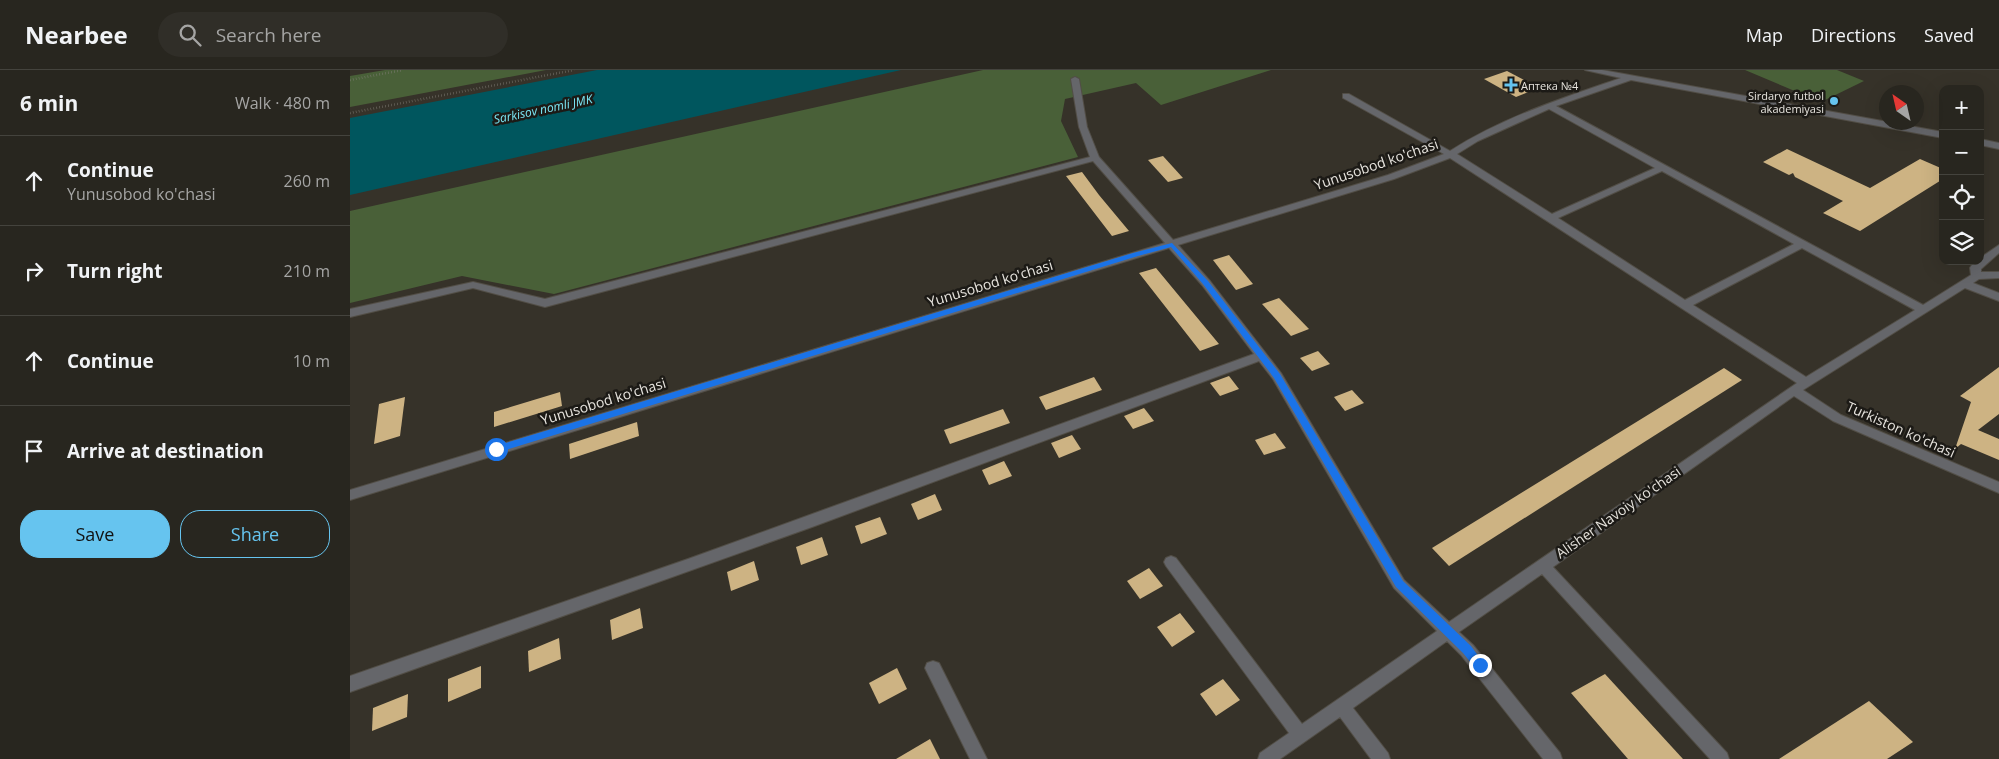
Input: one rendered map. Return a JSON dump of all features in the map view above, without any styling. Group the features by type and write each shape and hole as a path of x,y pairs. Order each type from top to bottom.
{"street":[{"path":"1589,70 1939,134"},
{"name":"Yunusobod ko'chasi","path":"350,494 1391,177 1450,155 1475,138 1549,106 1630,78"},
{"path":"1075,79 1083,127 1095,158 1206,282 1277,376 1399,584 1467,650 1554,759"},
{"path":"1346,96 1450,155 1551,218 1806,383"},
{"path":"1549,106 1924,310"},
{"path":"1984,143 1999,146"},
{"path":"350,313 473,285 545,303 1095,158"},
{"path":"1551,218 1662,168"},
{"path":"1685,304 1801,244"},
{"name":"Alisher Navoiy ko'chasi","path":"1266,759 1794,390 1966,284 1977,276 1975,268 1999,248"},
{"path":"1977,276 1999,275"},
{"path":"1966,284 1999,297"},
{"path":"350,684 596,600 1262,356"},
{"name":"Turkiston ko'chasi","path":"1794,390 1837,418 1999,488"},
{"path":"1171,562 1300,735"},
{"path":"1542,565 1721,759"},
{"path":"934,668 979,759"},
{"path":"1341,706 1382,759"}],"path":[{"path":"350,80 403,70"},
{"path":"350,113 574,70"}],"green space":[{"path":"385,70 546,70 350,107 350,76"},
{"path":"983,70 1271,70 1161,105 1136,83 1065,99 1061,121 1078,157 554,294 462,276 350,303 350,211"},
{"path":"1745,70 1837,70 1864,81 1821,102"}],"water":[{"name":"Sarkisov nomli JMK","path":"597,70 901,70 350,195 350,118"}],"building":[{"path":"1507,71 1539,88 1516,97 1484,79"},
{"path":"1787,149 1870,188 1920,159 1939,167 1939,182 1860,231 1823,213 1843,201 1795,177 1793,173 1789,175 1763,162"},
{"path":"1163,156 1183,178 1168,182 1148,160"},
{"path":"1082,172 1129,231 1112,236 1066,176"},
{"path":"1229,255 1253,284 1236,290 1213,260"},
{"path":"1156,268 1219,344 1200,351 1139,273"},
{"path":"1279,298 1309,329 1291,336 1262,304"},
{"path":"1318,351 1330,364 1312,371 1300,358"},
{"path":"1999,367 1999,414 1978,430 1999,439 1999,460 1961,444 1955,449 1971,402 1960,396"},
{"path":"1724,368 1742,380 1449,566 1432,548"},
{"path":"1229,376 1239,389 1220,396 1210,383"},
{"path":"1094,377 1102,390 1046,410 1039,397"},
{"path":"1352,390 1364,403 1345,411 1334,397"},
{"path":"560,392 562,406 494,427 494,412"},
{"path":"405,397 400,436 374,444 379,404"},
{"path":"1144,408 1154,421 1133,429 1124,416"},
{"path":"1003,409 1010,423 950,444 944,430"},
{"path":"637,422 639,436 570,459 569,444"},
{"path":"1275,433 1286,448 1264,455 1255,440"},
{"path":"1072,435 1081,449 1059,458 1051,443"},
{"path":"1004,461 1012,476 989,485 982,470"},
{"path":"935,494 942,510 918,520 911,504"},
{"path":"880,517 887,534 861,544 855,526"},
{"path":"822,537 828,555 801,565 796,547"},
{"path":"754,561 759,580 731,591 727,572"},
{"path":"1149,568 1163,586 1140,599 1127,581"},
{"path":"640,608 643,628 612,640 610,620"},
{"path":"1180,613 1195,632 1172,647 1157,627"},
{"path":"559,638 561,659 529,672 528,651"},
{"path":"481,666 481,688 448,702 448,679"},
{"path":"897,668 907,689 879,704 869,683"},
{"path":"1605,674 1683,759 1628,759 1571,693"},
{"path":"1223,679 1240,700 1216,716 1200,694"},
{"path":"408,694 407,717 372,731 373,708"},
{"path":"1869,701 1913,742 1887,759 1779,759"},
{"path":"930,739 940,759 896,759"}],"place":[{"name":"Аптека №4","path":"1511,85"},
{"name":"Sirdaryo futbol akademiyasi","path":"1834,101"}],"route":[{"path":"496,449 1136,254 1172,245 1206,282 1277,376 1399,584 1480,665"}]}
